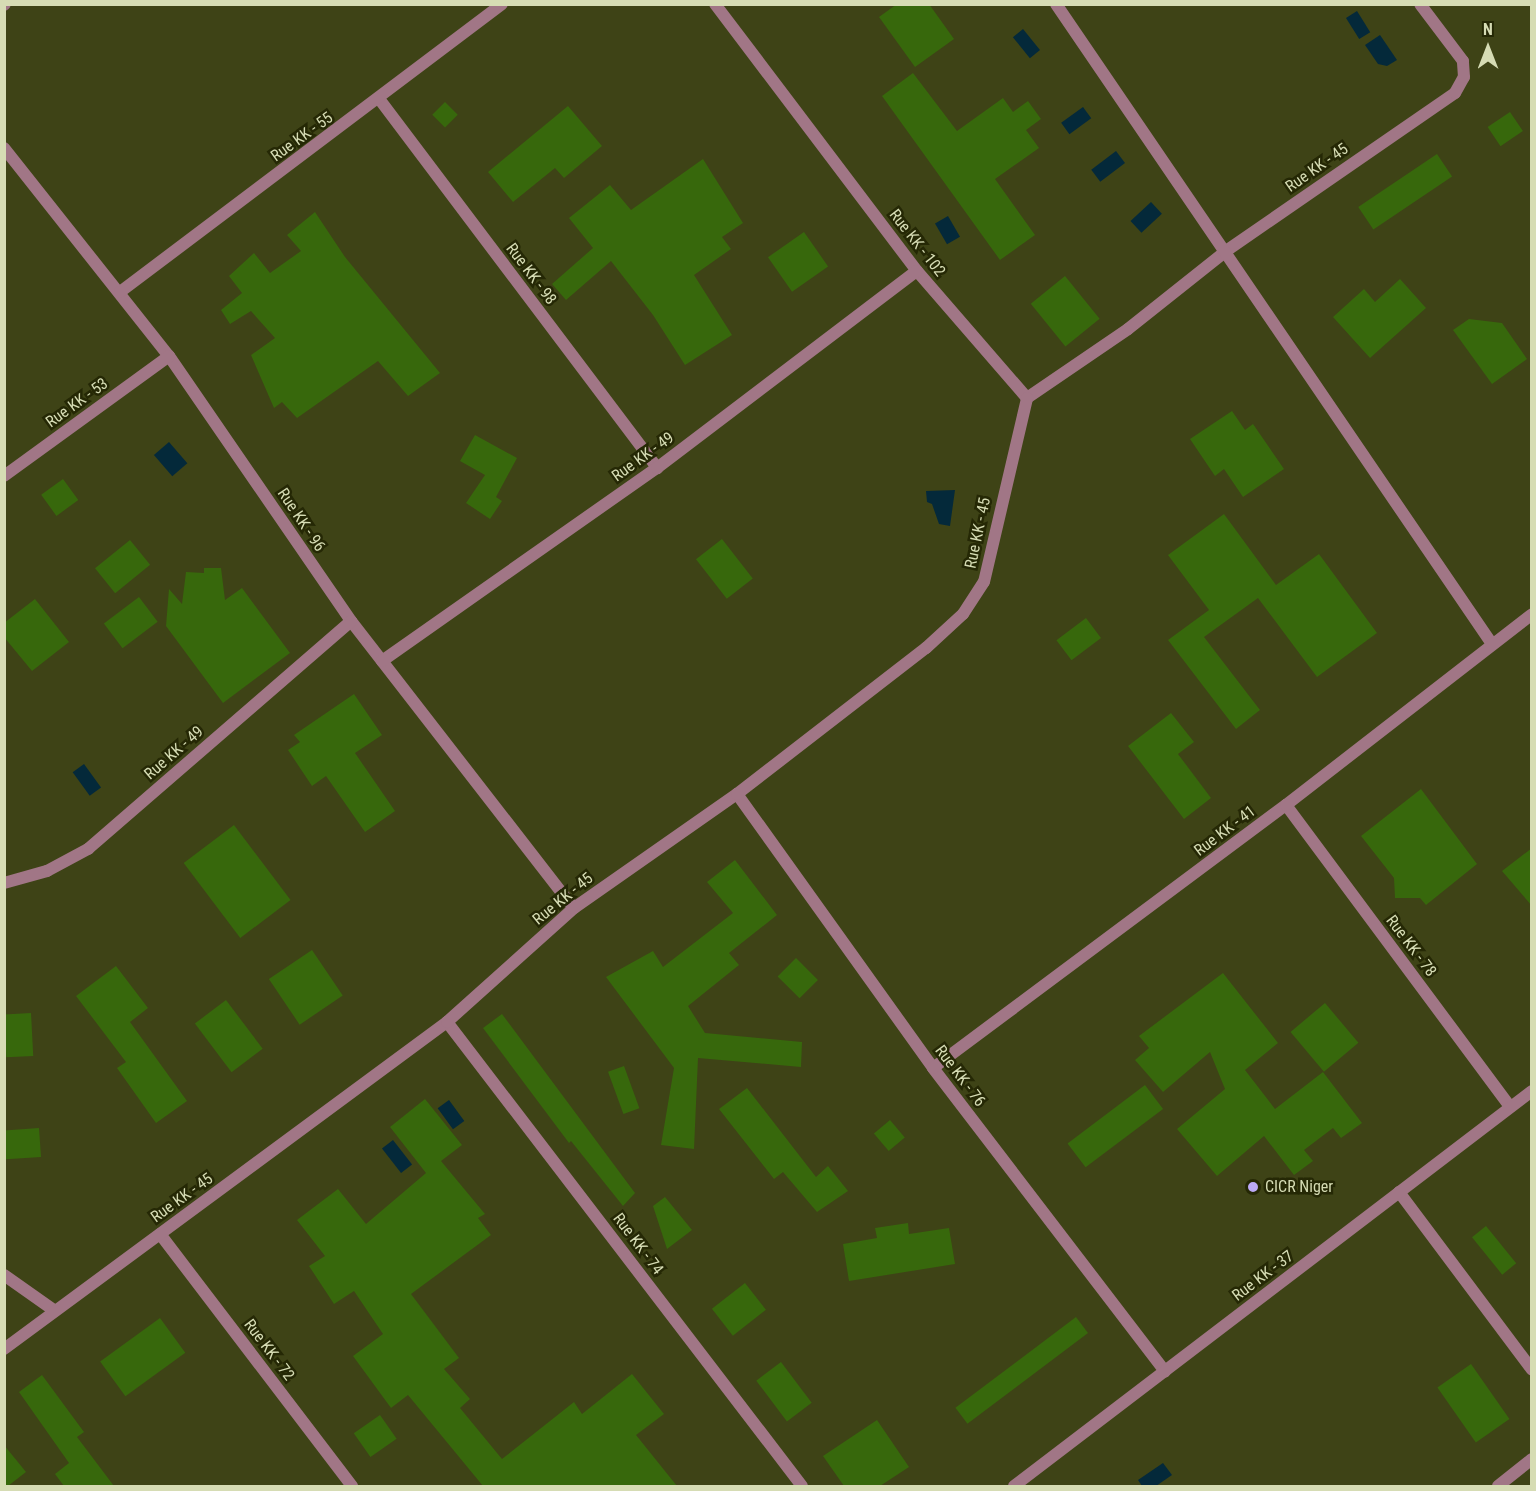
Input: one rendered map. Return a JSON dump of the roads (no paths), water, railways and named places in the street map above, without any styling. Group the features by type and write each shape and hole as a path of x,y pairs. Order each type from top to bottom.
{"street":[{"name":"Rue KK - 55","path":"120,292 380,100 502,4"},
{"name":"Rue KK - 102","path":"716,4 916,271 1027,398"},
{"path":"1056,4 1492,644"},
{"name":"Rue KK - 45","path":"4,1349 447,1022 574,908 737,794 926,648 963,614 984,582 1027,398 1128,329 1226,251 1455,93 1464,77 1463,61 1420,4"},
{"name":"Rue KK - 98","path":"380,100 657,468"},
{"name":"Rue KK - 96","path":"4,148 169,356 351,621 574,908"},
{"name":"Rue KK - 49","path":"382,661 657,468 916,271"},
{"name":"Rue KK - 53","path":"4,476 169,356"},
{"name":"Rue KK - 41","path":"933,1068 1286,805 1532,614"},
{"name":"Rue KK - 49","path":"4,884 47,871 88,849 351,621"},
{"name":"Rue KK - 76","path":"737,794 933,1068 1165,1371"},
{"name":"Rue KK - 78","path":"1286,805 1510,1107"},
{"name":"Rue KK - 74","path":"447,1022 802,1486"},
{"name":"Rue KK - 37","path":"1014,1486 1532,1091"},
{"path":"1399,1192 1532,1370"},
{"name":"Rue KK - 72","path":"160,1234 352,1486"},
{"path":"4,1275 55,1311"},
{"path":"1498,1486 1532,1459"}],"water":[{"path":"1357,11 1370,32 1359,39 1346,18"},
{"path":"1023,29 1040,50 1030,58 1013,37"},
{"path":"1380,35 1397,60 1387,66 1378,64 1365,45"},
{"path":"1083,107 1091,118 1069,134 1061,123"},
{"path":"1116,151 1125,163 1100,182 1091,170"},
{"path":"1151,202 1162,214 1141,233 1131,221"},
{"path":"948,216 960,237 947,244 935,224"},
{"path":"169,442 187,463 172,476 154,455"},
{"path":"955,490 950,526 939,524 932,504 927,502 926,491"},
{"path":"84,764 101,787 90,796 73,772"},
{"path":"449,1100 464,1121 453,1129 438,1108"},
{"path":"393,1140 412,1164 401,1173 382,1149"},
{"path":"1163,1463 1172,1475 1156,1486 1142,1486 1138,1480"}],"place":[{"name":"CICR Niger","path":"1253,1187"}]}
